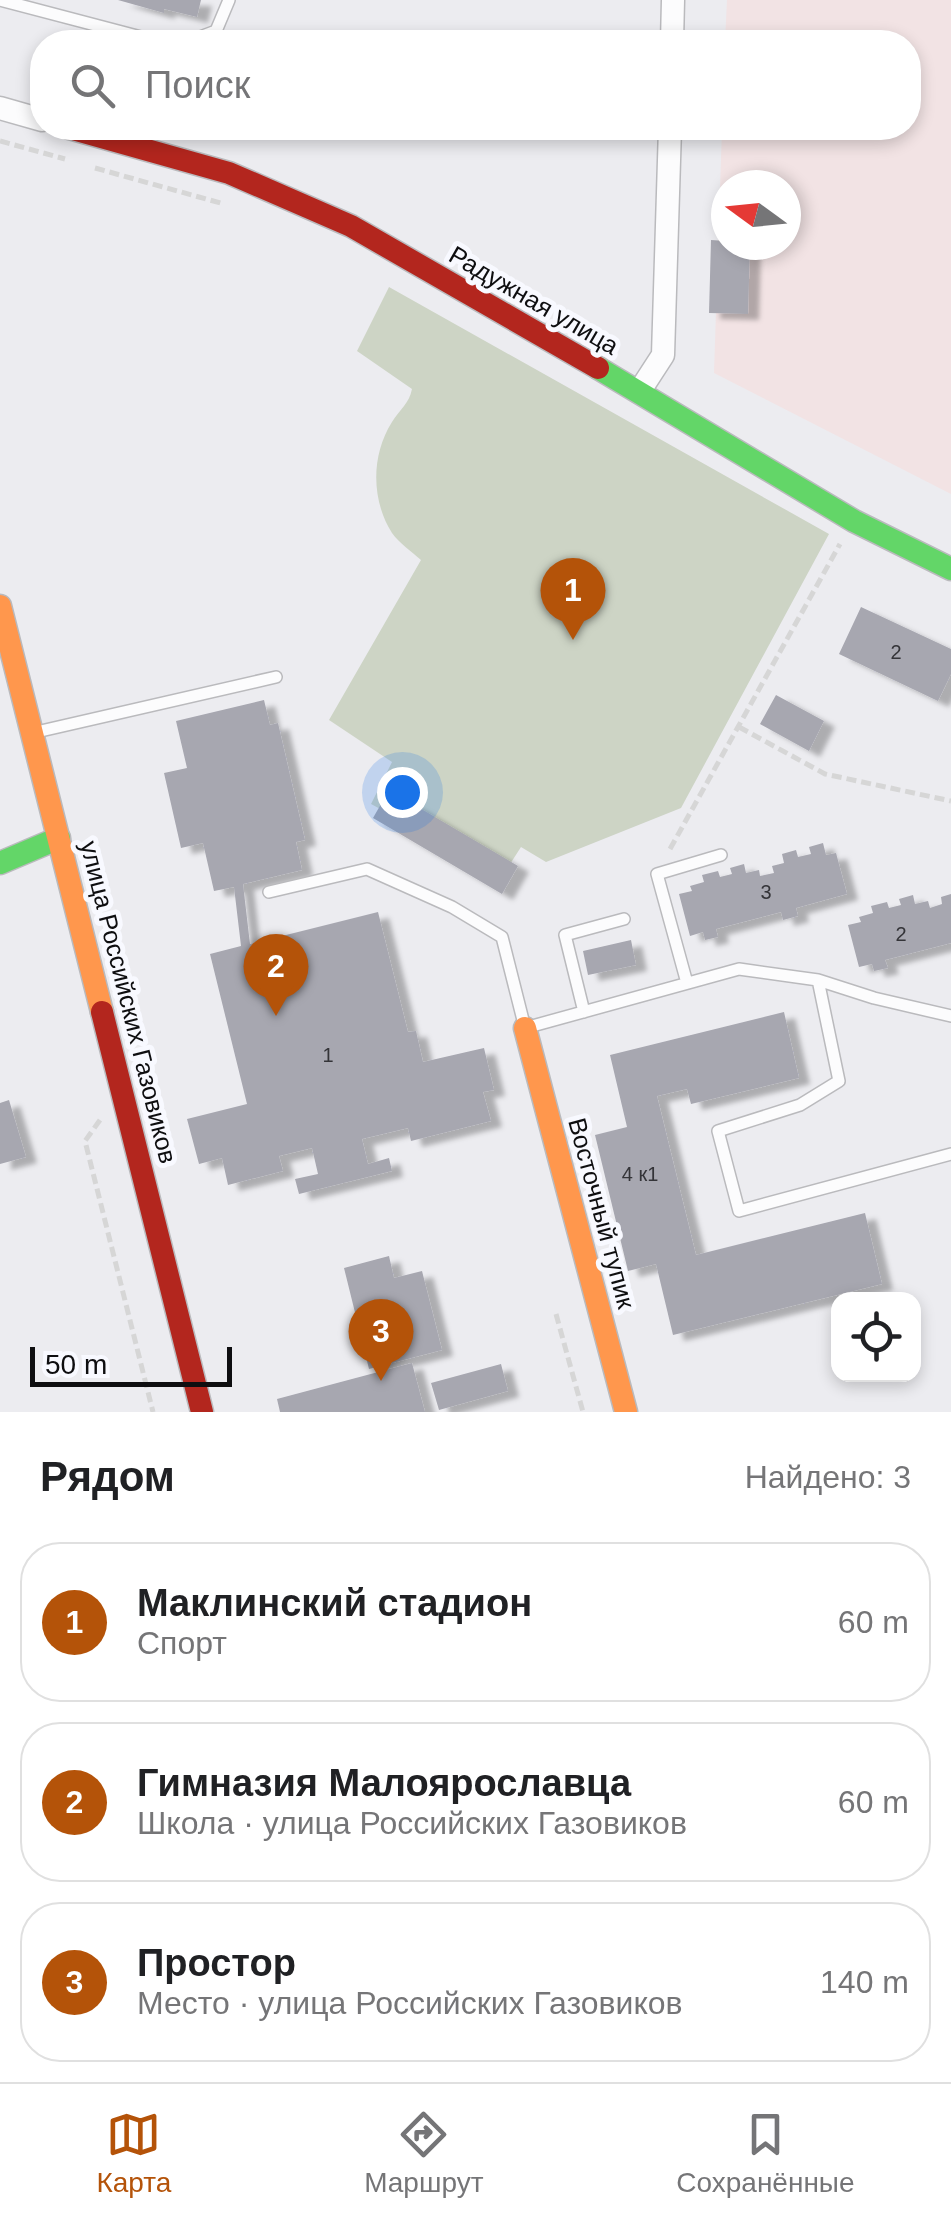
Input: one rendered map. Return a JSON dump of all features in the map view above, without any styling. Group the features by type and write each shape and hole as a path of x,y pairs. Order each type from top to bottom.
{"street":[{"path":"672,30 673,0"},
{"path":"0,108 30,117"},
{"name":"Радужная улица","path":"112,140 229,173 351,226 640,392 854,521 951,568"},
{"path":"640,392 663,356 670,140"},
{"name":"улица Российских Газовиков","path":"0,606 202,1412"},
{"path":"0,863 60,838"},
{"name":"Восточный тупик","path":"526,1028 626,1412"}],"lane":[{"path":"0,0 114,30"},
{"path":"216,30 228,0"},
{"path":"32,733 276,677"},
{"path":"687,983 657,874 721,855"},
{"path":"269,892 366,869 452,907 502,937 526,1028 739,969 818,980 951,1016"},
{"path":"584,1012 566,935 624,919"},
{"path":"818,980 839,1081 800,1105 718,1132 739,1211 951,1154"}],"path":[{"path":"0,141 74,162"},
{"path":"93,167 241,210"},
{"path":"657,874 848,530"},
{"path":"738,726 825,774 951,801"},
{"path":"102,1118 85,1141 153,1412"},
{"path":"556,1314 583,1412"}],"shaded area":[{"path":"727,0 951,0 951,494 714,373 718,260 801,260 801,170 721,170 722,140 921,140 921,30 726,30"}],"green space":[{"path":"389,287 829,534 681,808 546,862 521,847 503,875 371,804 392,762 329,720 421,560 392,533 380,506 376,478 385,435 412,389 357,351"}],"building":[{"path":"118,0 201,0 197,17 164,9 164,13"},
{"path":"711,240 711,260 750,260 748,314 709,313"},
{"path":"861,607 951,649 951,674 938,701 839,654"},
{"path":"776,695 824,721 809,751 760,724"},
{"path":"264,700 270,725 278,723 305,840 296,842 302,870 243,884 250,944 378,912 408,1032 416,1031 423,1062 484,1048 494,1090 483,1092 491,1121 411,1141 408,1128 362,1139 368,1164 389,1158 392,1171 299,1194 295,1179 318,1174 312,1148 279,1156 283,1171 228,1185 222,1158 199,1164 187,1119 247,1104 210,954 241,946 234,887 214,891 203,843 181,848 164,773 187,768 176,721"},
{"path":"389,790 518,866 502,894 373,818"},
{"path":"823,843 826,855 836,853 847,894 796,908 798,916 783,920 781,912 716,929 718,937 705,940 703,932 690,936 679,894 704,882 702,875 718,871 720,877 732,874 730,868 744,864 746,873 774,873 772,866 784,863 782,854 796,850 798,857 811,854 809,847"},
{"path":"951,894 951,943 885,960 888,968 874,971 872,964 859,967 848,925 873,913 871,906 887,902 889,908 901,905 899,899 913,895 915,904 928,901 930,908 942,904 941,897"},
{"path":"631,940 636,965 588,975 583,951"},
{"path":"784,1012 799,1078 691,1104 687,1089 657,1096 696,1255 865,1213 882,1284 831,1292 831,1296 673,1335 656,1264 628,1271 595,1135 627,1127 610,1055"},
{"path":"9,1100 26,1157 0,1164 0,1103"},
{"path":"389,1256 394,1278 422,1271 442,1350 369,1369 344,1268"},
{"path":"412,1363 425,1412 280,1412 277,1399"},
{"path":"501,1364 508,1391 439,1410 431,1383"}],"traffic: fast":[{"path":"598,368 854,521 951,569"},
{"path":"0,863 59,838"}],"traffic: slow":[{"path":"0,606 102,1012"},
{"path":"525,1028 626,1412"}],"traffic: jam":[{"path":"112,140 229,173 351,226 598,368"},
{"path":"102,1012 202,1412"}],"place":[{"name":"Маклинский стадион","path":"573,640"},
{"name":"Гимназия Малоярославца","path":"276,1016"},
{"name":"Простор","path":"381,1381"}]}
